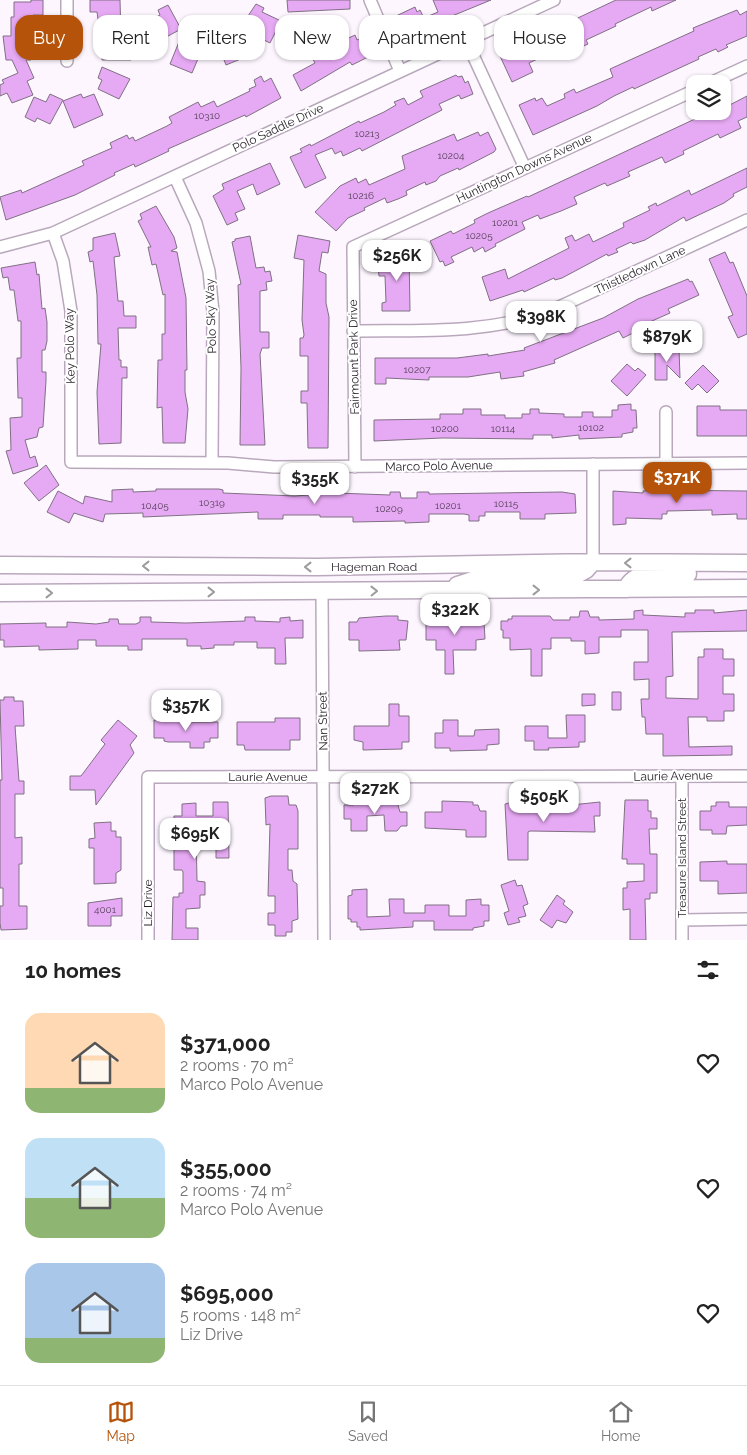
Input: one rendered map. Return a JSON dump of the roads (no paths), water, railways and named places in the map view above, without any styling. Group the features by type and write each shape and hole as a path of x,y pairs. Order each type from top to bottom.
{"main road":[{"name":"Hageman Road","path":"0,565 463,566 593,562 747,563"},
{"path":"438,590 479,578 575,576 586,570 593,562"},
{"path":"322,592 324,584 332,579 425,576 463,566"},
{"path":"626,589 630,581 638,575 735,573 747,570"},
{"name":"Hageman Road","path":"0,593 747,588"}],"street":[{"path":"67,0 67,61"},
{"path":"370,0 400,71"},
{"name":"Polo Saddle Drive","path":"484,32 554,0"},
{"name":"Polo Saddle Drive","path":"0,247 53,233 423,60"},
{"path":"475,60 525,168"},
{"path":"728,75 747,66"},
{"name":"Huntington Downs Avenue","path":"353,247 686,94"},
{"name":"Polo Sky Way","path":"175,177 196,223 209,271 213,312 212,462"},
{"path":"744,221 747,234"},
{"name":"Thistledown Lane","path":"354,331 477,329 522,321 546,313 744,221"},
{"name":"Key Polo Way","path":"53,233 63,261 71,311 71,462"},
{"name":"Fairmount Park Drive","path":"353,247 355,467"},
{"path":"666,412 666,464"},
{"name":"Marco Polo Avenue","path":"71,462 212,462 274,467 747,463"},
{"path":"593,464 593,562"},
{"name":"Nan Street","path":"322,592 324,940"},
{"name":"Treasure Island Street","path":"682,776 682,940"},
{"name":"Laurie Avenue","path":"148,777 747,776"},
{"name":"Liz Drive","path":"148,777 148,940"},
{"path":"682,920 747,919"}]}
